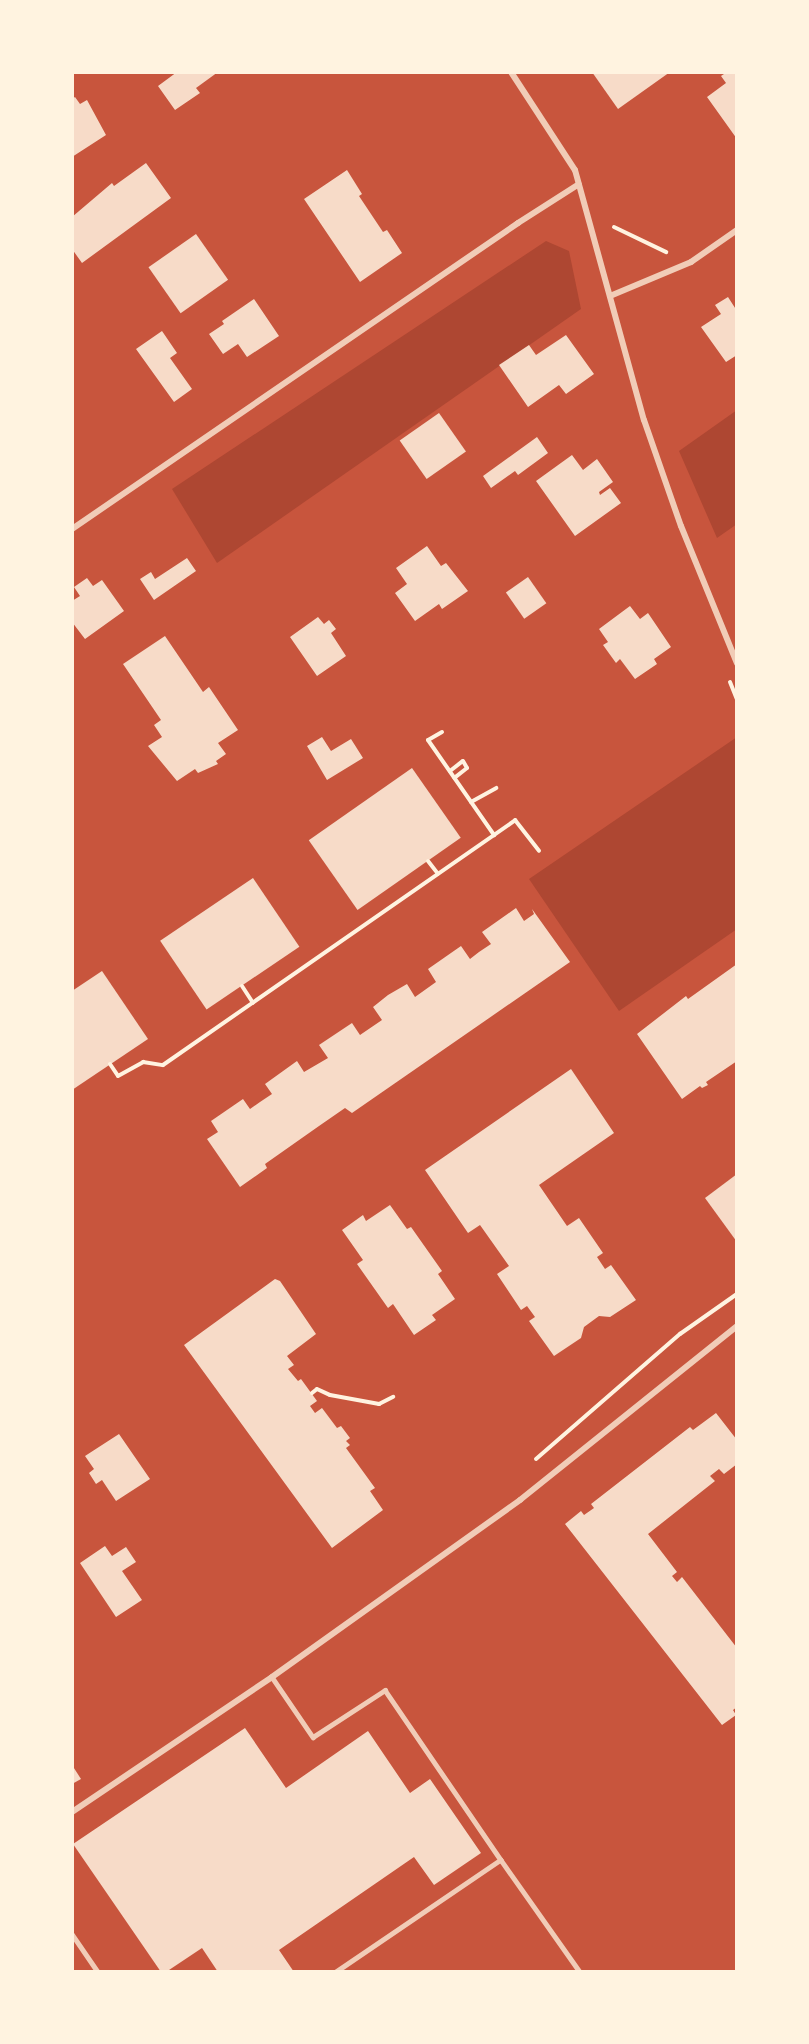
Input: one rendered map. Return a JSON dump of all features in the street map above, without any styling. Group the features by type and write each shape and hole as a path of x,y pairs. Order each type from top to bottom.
{"street":[{"path":"511,72 575,170 644,420 681,526 737,663"},
{"path":"72,530 518,223 579,184"},
{"path":"610,296 691,262 737,230"},
{"path":"72,1812 272,1677 520,1500 737,1326"}],"lane":[{"path":"272,1677 313,1737 385,1690 580,1972"},
{"path":"336,1972 501,1860"},
{"path":"72,1934 98,1972"}],"path":[{"path":"614,227 669,254"},
{"path":"442,732 428,740 494,835"},
{"path":"450,771 463,761 467,768 454,778"},
{"path":"471,802 496,789"},
{"path":"110,1064 118,1076 143,1062 164,1065 515,820 539,851"},
{"path":"428,861 438,874"},
{"path":"242,986 253,1003"},
{"path":"528,1466 680,1334 737,1294"},
{"path":"312,1393 317,1389 330,1395 379,1404 393,1397"}],"shaded area":[{"path":"546,241 569,251 581,309 217,563 172,489"},
{"path":"737,410 737,524 717,538 679,451"},
{"path":"737,737 737,929 619,1011 529,879"}],"building":[{"path":"177,72 218,72 196,88 200,93 175,110 158,86"},
{"path":"592,72 670,72 618,109"},
{"path":"727,72 735,72 737,75 737,139 707,97 726,83 721,76"},
{"path":"75,97 80,104 87,100 106,135 72,157 72,99"},
{"path":"146,163 171,198 82,263 72,249 72,217 112,183 114,186"},
{"path":"347,170 362,194 359,196 383,232 387,230 402,253 360,282 304,199"},
{"path":"196,234 228,280 181,313 148,267"},
{"path":"728,297 737,311 737,355 726,362 701,327 721,314 715,305"},
{"path":"254,299 279,336 247,357 238,344 223,354 209,334 224,324 222,321"},
{"path":"162,331 177,353 170,358 192,389 174,402 136,349"},
{"path":"566,335 594,374 566,394 559,385 528,407 499,365 529,345 536,355"},
{"path":"439,413 466,452 427,479 400,441"},
{"path":"537,437 548,453 518,475 515,471 491,488 483,476"},
{"path":"572,455 583,470 597,459 613,482 599,492 600,495 610,488 621,503 575,536 536,481"},
{"path":"427,546 441,566 446,563 468,591 442,609 439,604 415,621 395,593 407,584 396,568"},
{"path":"187,558 196,571 154,600 140,579 151,572 155,579"},
{"path":"528,577 546,603 524,619 506,592"},
{"path":"87,578 93,586 102,580 124,611 85,639 72,622 72,601 80,596 74,587"},
{"path":"630,606 640,619 648,613 671,647 654,659 657,664 635,679 620,659 616,663 603,645 608,642 599,629"},
{"path":"318,617 324,624 329,620 336,629 331,633 346,656 317,676 290,637"},
{"path":"165,636 203,692 209,687 238,730 218,743 226,754 216,761 218,764 198,773 195,769 177,781 148,746 162,737 154,725 161,720 123,664"},
{"path":"322,737 331,751 351,739 363,758 327,780 307,746"},
{"path":"412,768 461,838 358,910 309,840"},
{"path":"253,878 299,947 207,1009 160,941"},
{"path":"516,908 524,921 534,914 532,909 570,962 352,1113 345,1108 265,1164 267,1168 240,1187 207,1139 218,1132 211,1121 243,1099 250,1109 272,1094 265,1084 297,1061 304,1072 328,1058 319,1045 352,1023 360,1035 382,1020 373,1007 407,984 415,997 436,982 428,969 461,946 470,959 491,944 482,932"},
{"path":"737,964 737,1061 706,1082 708,1085 702,1088 700,1086 682,1099 637,1034 686,996 688,999"},
{"path":"102,971 148,1039 72,1090 72,991"},
{"path":"571,1069 614,1133 539,1185 567,1226 579,1218 603,1253 597,1257 605,1269 611,1265 636,1300 610,1317 599,1316 584,1327 581,1338 554,1356 529,1321 535,1317 527,1306 521,1310 497,1274 509,1266 480,1225 468,1233 425,1170"},
{"path":"737,1174 737,1242 705,1198"},
{"path":"390,1205 407,1229 411,1227 442,1271 438,1274 455,1299 432,1315 436,1320 414,1335 393,1304 388,1308 357,1264 363,1260 342,1230 363,1215 366,1221"},
{"path":"275,1279 280,1281 316,1334 287,1356 294,1365 288,1369 298,1381 301,1379 317,1401 310,1406 315,1413 322,1408 337,1428 341,1426 350,1438 346,1441 350,1445 346,1448 375,1488 370,1491 383,1510 332,1548 184,1345"},
{"path":"716,1413 737,1440 737,1464 724,1474 719,1469 710,1476 715,1481 648,1534 677,1572 672,1576 677,1582 682,1577 737,1648 737,1707 733,1710 736,1715 722,1725 565,1524 581,1511 584,1515 594,1508 591,1504 690,1427 693,1430"},
{"path":"119,1434 150,1479 116,1501 102,1480 96,1484 89,1473 94,1469 85,1456"},
{"path":"105,1546 112,1556 126,1547 136,1562 122,1571 142,1600 116,1617 80,1563"},
{"path":"245,1728 286,1788 368,1731 410,1793 430,1779 481,1853 434,1885 414,1857 279,1950 294,1972 218,1972 202,1948 166,1972 161,1972 73,1844"},
{"path":"72,1765 81,1779 72,1784"}]}
